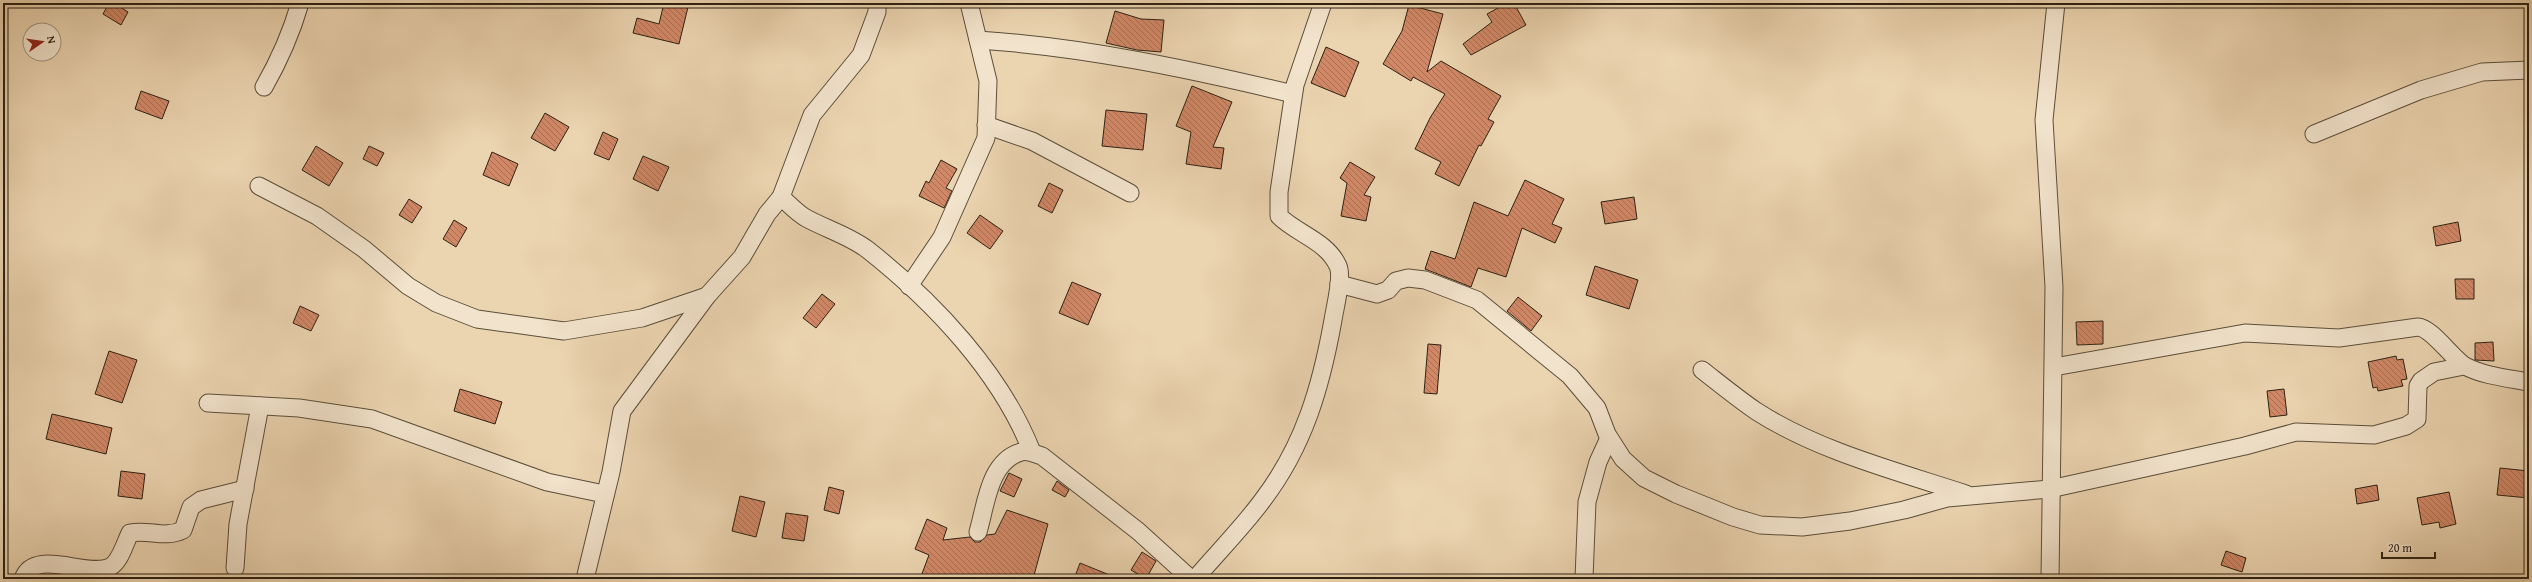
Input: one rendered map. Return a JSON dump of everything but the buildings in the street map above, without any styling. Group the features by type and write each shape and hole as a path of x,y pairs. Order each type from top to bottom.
{"street":[{"path":"264,86 286,46 300,3"},
{"path":"585,579 604,494 611,472 622,411 707,296 742,257 767,214 781,197 812,115 861,55 877,12 877,3"},
{"path":"909,286 942,237 986,138 988,81 969,3"},
{"path":"1194,579 1262,502 1284,468 1305,429 1324,370 1339,284 1339,266 1320,243 1288,226 1279,216 1279,192 1293,94 1324,3"},
{"path":"2050,579 2050,489 2054,367 2054,287 2044,120 2056,3"},
{"path":"978,40 1042,44 1145,60 1293,94"},
{"path":"2314,134 2421,90 2482,72 2529,70"},
{"path":"986,125 1032,141 1130,193"},
{"path":"259,186 317,216 364,249 408,286 436,303 477,319 564,330 642,318 707,296"},
{"path":"781,197 804,217 867,249 954,328 996,385 1022,427 1032,452"},
{"path":"1339,284 1377,294 1388,290 1396,281 1408,278 1425,280 1477,300 1570,376 1597,408 1609,438 1623,459 1644,478 1683,497 1760,525 1802,527 1850,522 1904,510 1947,498 2050,489 2245,446 2296,432 2374,435 2406,426 2417,419 2418,386 2427,376 2464,366"},
{"path":"2054,367 2245,334 2339,338 2418,327 2426,330 2464,366 2483,373 2529,382"},
{"path":"1702,370 1757,411 1783,426 1861,460 1972,495"},
{"path":"208,403 299,408 372,419 547,482 604,494"},
{"path":"235,568 238,524 260,406"},
{"path":"1584,579 1586,502 1598,462 1609,438"},
{"path":"978,532 995,472 1012,457 1022,451 1032,452 1042,456 1138,531 1191,579"},
{"path":"23,579 25,574 35,566 42,564 100,570 110,567 118,560 130,533 139,531 164,536 175,534 183,530 191,507 201,500 245,489"}]}
